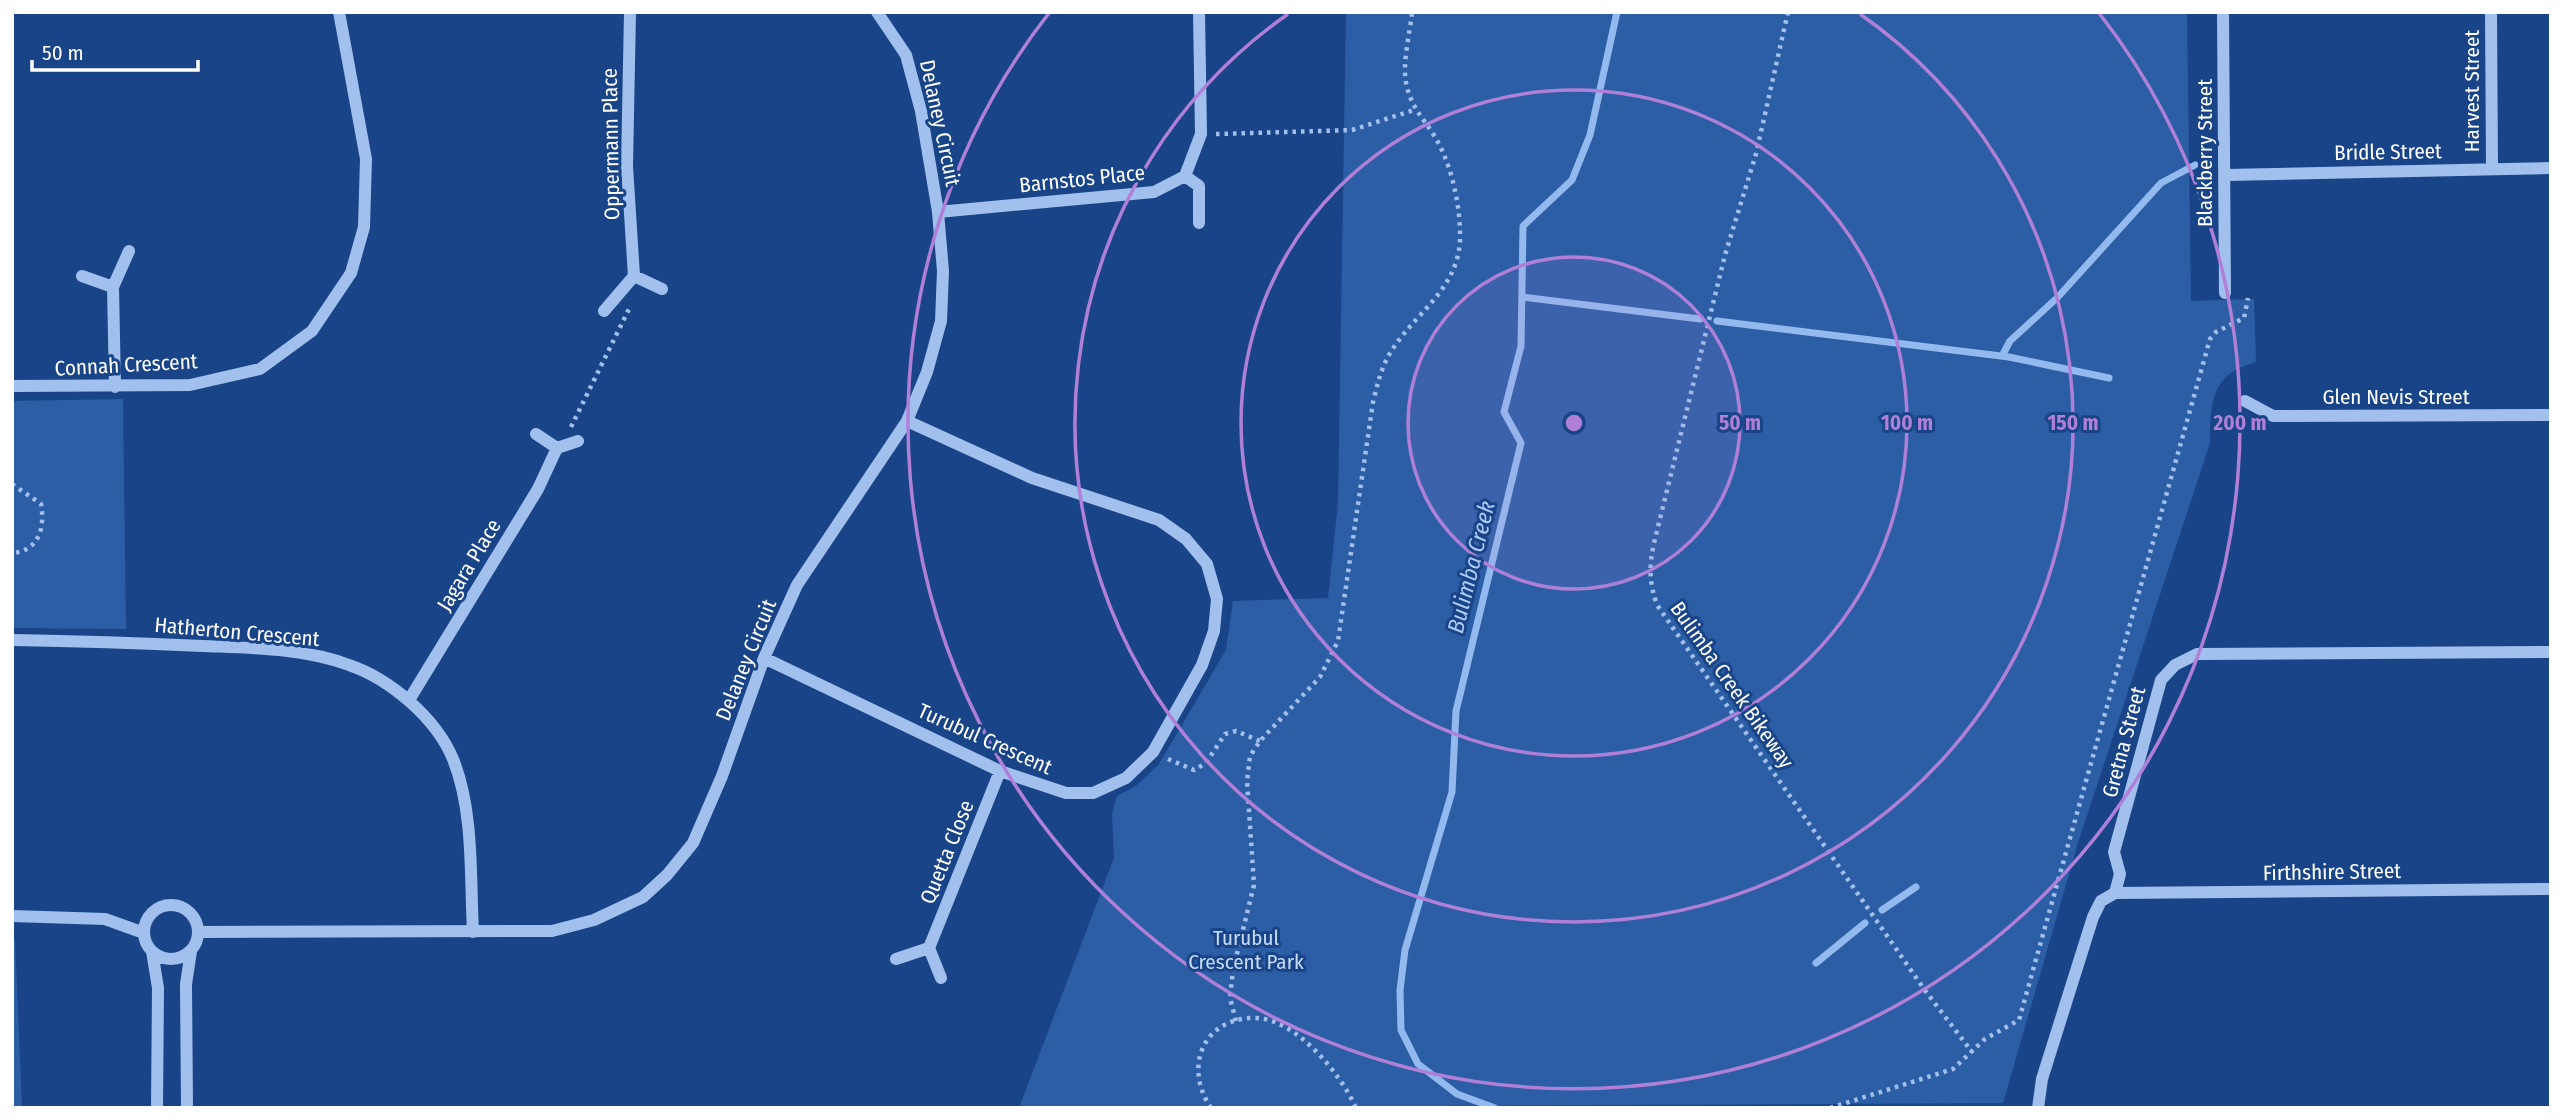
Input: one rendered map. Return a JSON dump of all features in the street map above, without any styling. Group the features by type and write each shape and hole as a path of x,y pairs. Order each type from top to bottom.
{"street":[{"name":"Connah Crescent","path":"12,386 190,385 260,369 313,331 351,273 364,227 366,159 339,12"},
{"name":"Oppermann Place","path":"630,12 627,166 634,276"},
{"name":"Delaney Circuit","path":"199,932 552,931 594,920 643,897 667,875 693,843 722,776 764,658 797,585 907,421 927,372 941,321 943,271 938,212 921,111 906,55 877,12"},
{"path":"1199,12 1201,135 1185,176 1199,186 1199,223"},
{"name":"Blackberry Street","path":"2223,12 2225,293"},
{"name":"Harvest Street","path":"2491,12 2492,169"},
{"name":"Bridle Street","path":"2226,175 2551,168"},
{"name":"Barnstos Place","path":"938,212 1154,192 1185,176"},
{"path":"116,387 113,287 129,251"},
{"path":"82,276 113,287"},
{"path":"604,311 634,276 663,289"},
{"name":"Glen Nevis Street","path":"2245,401 2273,416 2551,415"},
{"name":"Turubul Crescent","path":"764,658 1000,771 1066,793 1093,793 1126,778 1153,752 1202,664 1214,631 1217,599 1207,564 1186,539 1159,520 1032,478 907,421"},
{"path":"536,434 557,448 578,441"},
{"name":"Jagara Place","path":"409,700 538,489 557,448"},
{"name":"Hatherton Crescent","path":"12,640 249,648 299,654 351,665 409,700 453,758 465,809 473,932"},
{"name":"Gretna Street","path":"2115,893 2120,874 2114,852 2161,680 2175,665 2197,654 2551,652"},
{"name":"Quetta Close","path":"929,948 1000,771"},
{"name":"Firthshire Street","path":"2115,893 2551,889"},
{"path":"2038,1108 2042,1079 2093,917 2101,901 2115,893"},
{"path":"157,1108 158,988 152,951 144,933 151,913 171,905 191,913 199,932 191,951 186,984 187,1108"},
{"path":"12,916 105,919 144,933"},
{"path":"896,959 929,948 941,978"},
{"path":"152,951 172,960 191,951"}],"path":[{"path":"1236,1021 1230,998 1233,970 1254,886 1247,781 1250,757 1260,741 1320,677 1338,640 1373,402 1382,367 1394,346 1444,292 1453,271 1460,241 1451,174 1436,138 1414,110 1406,84 1405,69 1412,12"},
{"name":"Bulimba Creek Bikeway","path":"1788,12 1756,154 1725,255 1654,543 1649,569 1650,585 1665,616 1924,989 1972,1052"},
{"path":"1201,135 1352,130 1414,110"},
{"path":"557,448 573,426 628,312 634,276"},
{"path":"1830,1108 1953,1069 1985,1039 2019,1020 2196,382 2210,339 2216,332 2244,318 2248,298"},
{"path":"12,484 41,504 44,521 41,535 30,548 12,553"},
{"path":"1153,752 1194,770 1206,763 1225,734 1236,730 1260,741"},
{"path":"1210,1108 1198,1082 1198,1055 1219,1030 1236,1021 1258,1018 1282,1026 1311,1046 1346,1086 1356,1108"}],"green space":[{"name":"Turubul Crescent Park","path":"1346,12 2187,12 2191,301 2254,299 2256,362 2230,374 2221,382 2216,392 2211,415 2210,443 2078,843 2003,1103 1019,1108 1114,858 1112,815 1117,796 1137,785 1159,764 1226,650 1233,601 1328,598 1338,503"},
{"path":"123,399 126,629 12,628 12,401"},
{"path":"12,940 15,940 22,1108 12,1108"}],"waterway":[{"name":"Bulimba Creek","path":"1495,1108 1457,1094 1418,1064 1401,1030 1400,990 1405,950 1452,792 1456,711 1521,443 1504,412 1521,346 1523,226 1572,180 1590,135 1617,12"},
{"path":"2002,356 2010,341 2057,298 2161,183 2195,165"},
{"path":"1522,297 1700,319"},
{"path":"1717,321 2009,357 2109,378"},
{"path":"1882,910 1916,887"},
{"path":"1816,963 1865,923"}]}
